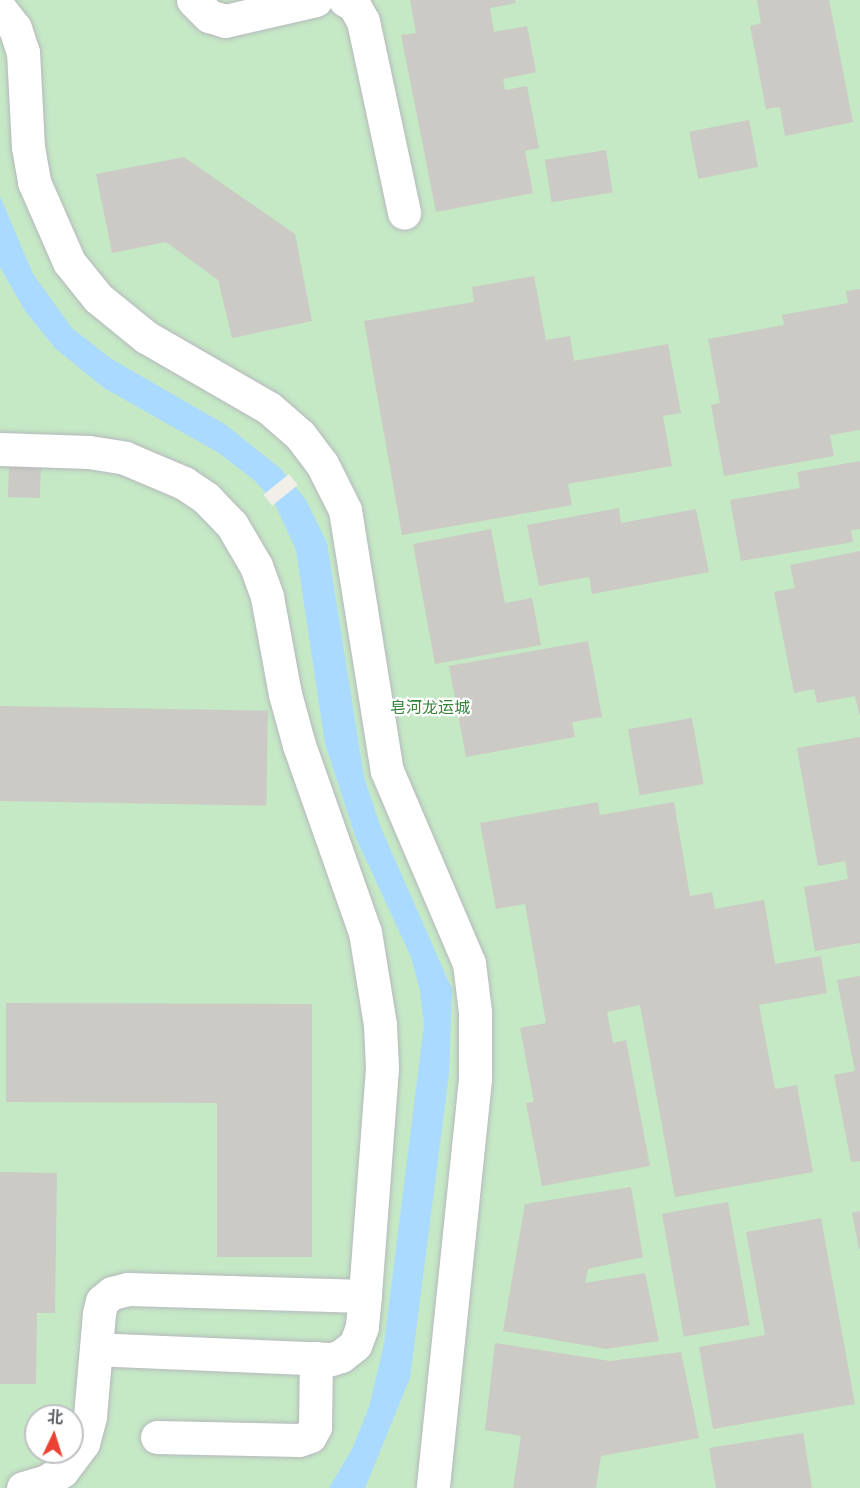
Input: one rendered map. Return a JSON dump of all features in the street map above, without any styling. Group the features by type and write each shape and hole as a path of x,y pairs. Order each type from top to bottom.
{"lane":[{"path":"193,0 202,11 225,21 316,0"},
{"path":"345,0 354,5 363,21 404,213"},
{"path":"0,9 15,28 23,52 28,147 34,182 69,262 98,298 146,337 269,408 300,435 322,464 345,510 387,771 469,963 475,1012 475,1079 433,1488"},
{"path":"0,449 89,452 124,458 184,483 206,498 232,525 256,566 267,597 285,694 299,745 353,895 375,981 382,1068 362,1327 355,1344 341,1356 316,1358 96,1348"},
{"path":"23,1488 47,1481 62,1471 83,1443 90,1416 102,1301 120,1290 365,1296"},
{"path":"156,1437 300,1440 310,1436 315,1427 316,1358"}],"green space":[{"name":"皂河龙运城","path":"0,0 860,0 860,1488 0,1488"}],"water":[{"path":"0,196 33,274 72,328 110,358 226,425 281,469 306,500 327,543 364,777 381,828 452,989 449,1074 410,1378 365,1488 329,1488 352,1449 369,1407 384,1344 424,1025 420,991 411,957 356,838 325,744 296,550 274,502 255,481 219,453 104,388 55,348 25,311 0,267"}],"pier":[{"path":"289,474 298,485 272,506 263,495"}],"building":[{"path":"410,0 515,0 516,3 490,8 494,32 527,26 536,72 503,79 505,90 527,86 539,148 525,151 533,193 436,212 401,35 416,33"},
{"path":"757,0 829,0 853,122 785,136 780,107 766,109 750,26 761,23"},
{"path":"749,120 758,167 698,179 689,132"},
{"path":"606,150 613,192 551,202 545,160"},
{"path":"184,157 295,234 312,321 232,338 218,280 166,242 112,253 96,174"},
{"path":"534,276 546,340 570,336 574,361 668,344 681,413 663,416 672,466 568,484 572,505 402,535 364,321 474,302 472,287"},
{"path":"860,289 860,430 830,435 834,456 724,476 711,405 720,403 708,339 784,325 782,315 848,303 846,291"},
{"path":"860,461 860,529 851,530 853,542 741,561 730,500 800,488 797,472"},
{"path":"9,465 41,466 40,498 8,497"},
{"path":"619,508 621,523 696,509 709,572 592,594 589,577 539,586 527,525"},
{"path":"491,529 505,603 532,598 541,645 435,664 413,544"},
{"path":"860,551 859,714 855,696 817,703 814,689 794,693 774,592 795,588 790,565"},
{"path":"588,641 602,717 572,722 575,737 466,757 449,666"},
{"path":"0,706 268,711 266,806 0,801"},
{"path":"692,718 704,784 640,795 628,729"},
{"path":"860,737 860,943 815,951 804,887 848,879 845,861 818,866 797,748"},
{"path":"598,802 600,815 674,802 690,896 712,892 715,909 764,900 775,964 821,956 827,993 759,1005 775,1089 797,1085 813,1172 675,1197 640,1005 607,1012 613,1043 626,1040 650,1166 542,1186 526,1103 534,1102 520,1028 546,1023 525,904 496,909 480,823"},
{"path":"860,976 860,1161 851,1162 834,1075 855,1071 837,980"},
{"path":"6,1003 312,1004 312,1257 217,1257 217,1103 6,1102"},
{"path":"0,1172 57,1173 55,1313 37,1313 36,1384 0,1384"},
{"path":"631,1187 643,1257 588,1269 585,1283 645,1273 659,1341 606,1349 503,1331 525,1204"},
{"path":"728,1202 750,1325 684,1337 662,1214"},
{"path":"860,1211 860,1249 859,1249 852,1213"},
{"path":"821,1218 855,1404 713,1429 699,1347 765,1335 746,1232"},
{"path":"495,1343 610,1361 681,1352 699,1438 601,1456 596,1488 513,1488 521,1436 485,1430"},
{"path":"803,1433 812,1488 716,1488 709,1448"}]}
